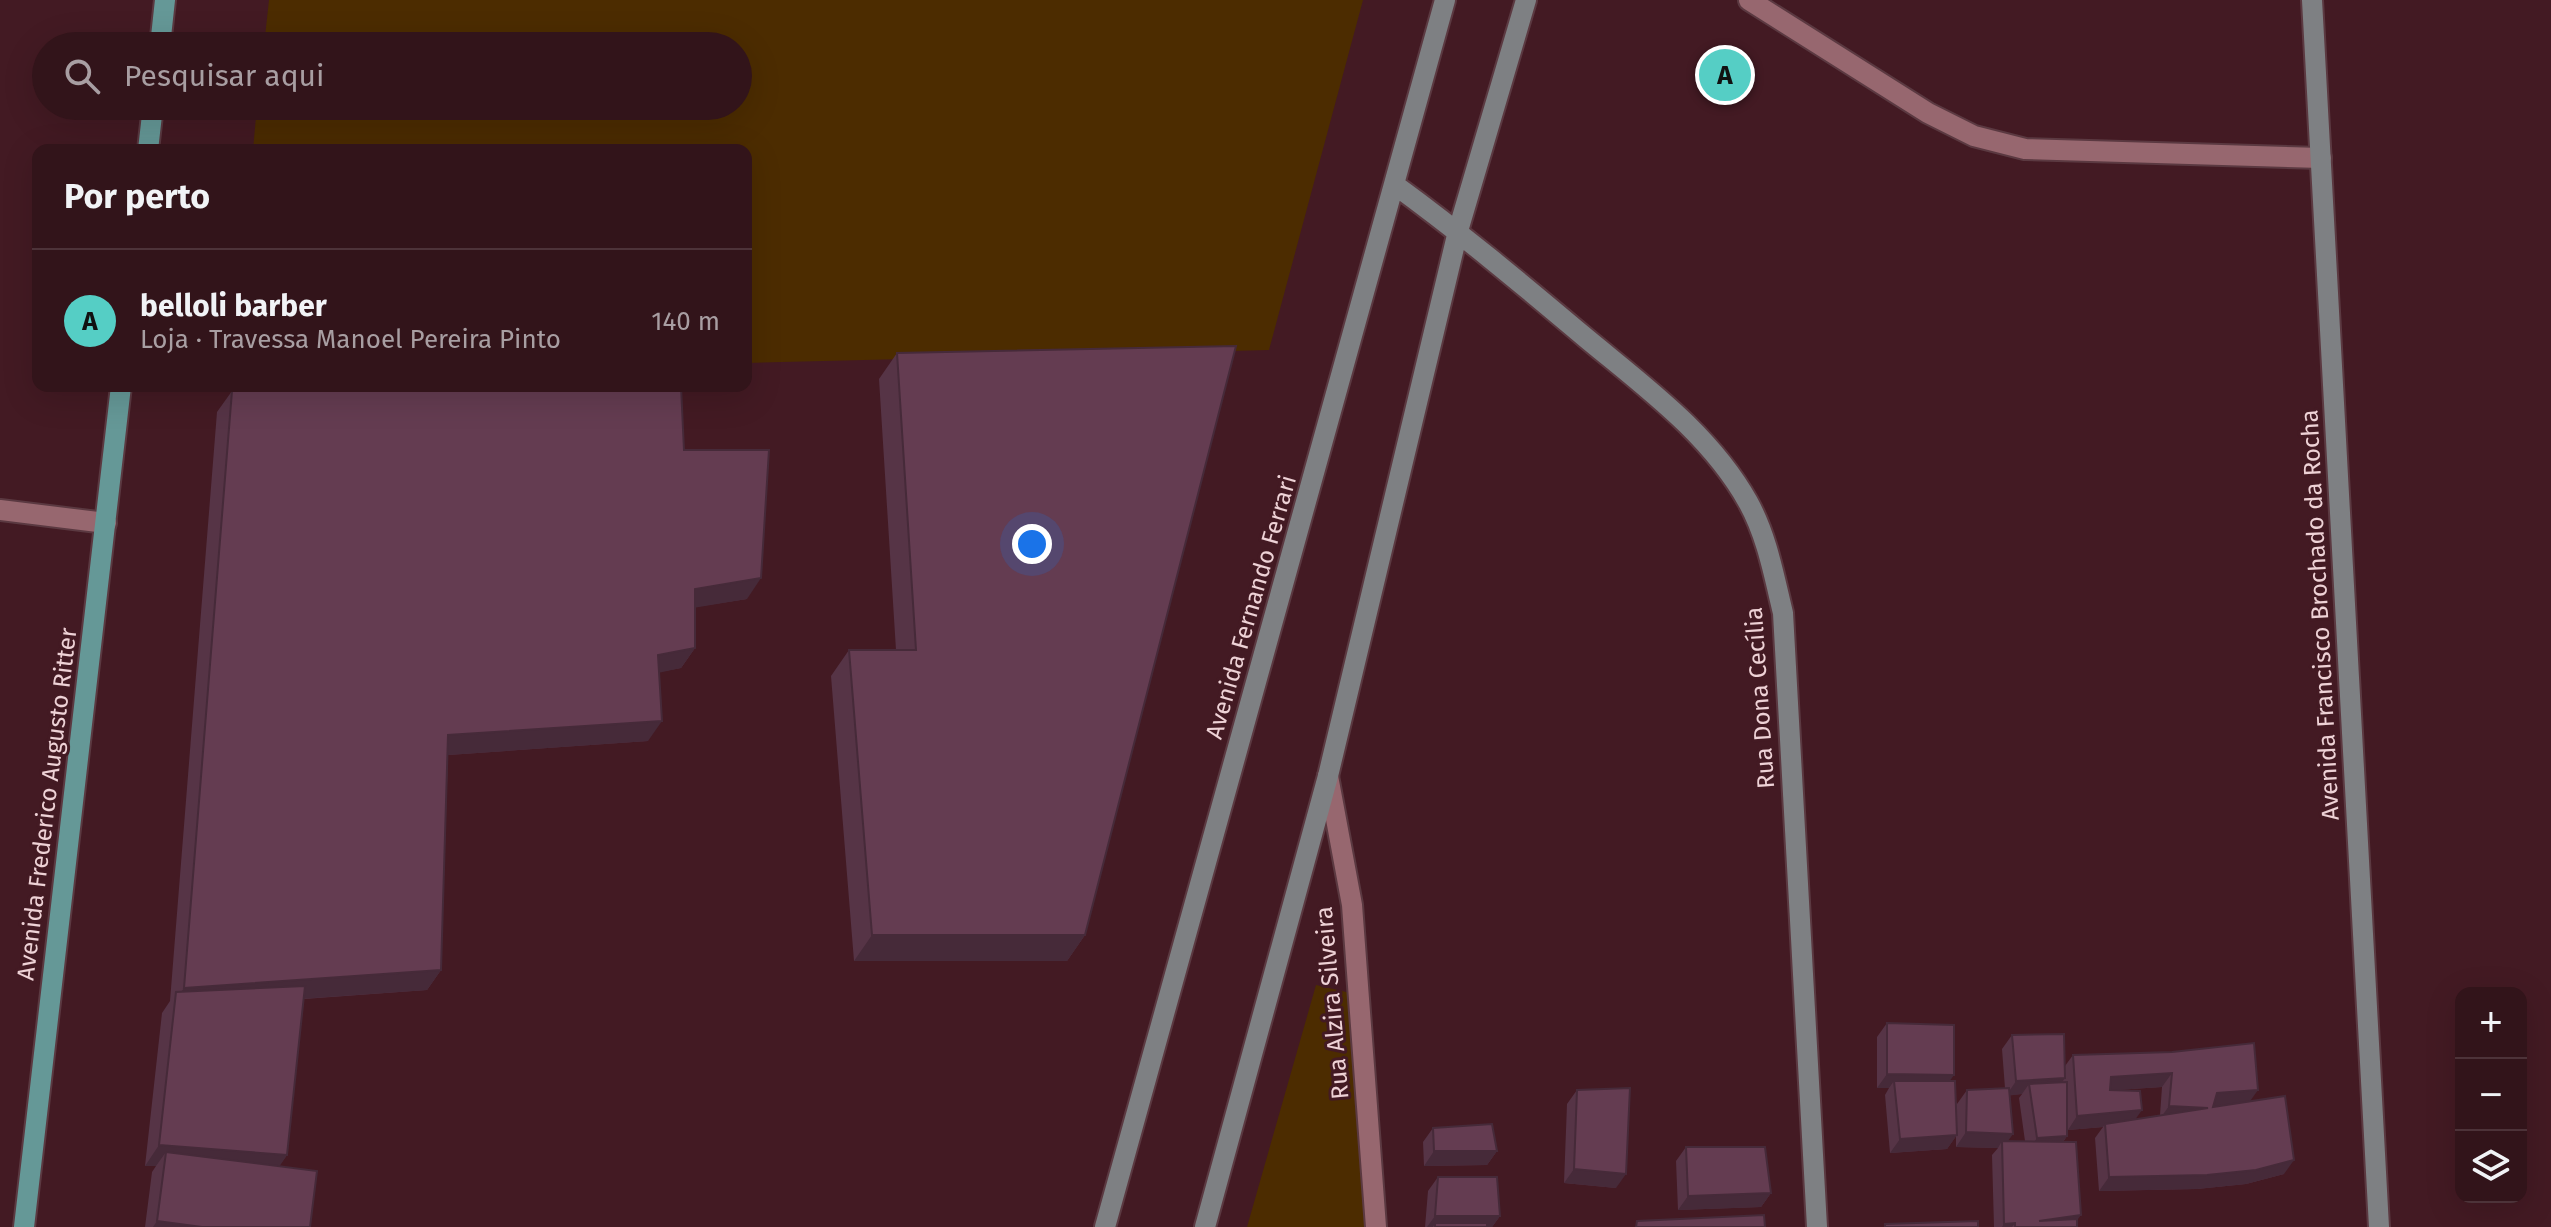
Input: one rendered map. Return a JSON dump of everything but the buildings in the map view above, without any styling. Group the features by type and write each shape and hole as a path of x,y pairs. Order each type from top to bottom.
{"main road":[{"path":"162,32 165,0"},
{"name":"Avenida Fernando Ferrari","path":"1105,1227 1445,0"},
{"path":"1205,1227 1328,776 1458,231 1526,0"},
{"name":"Avenida Francisco Brochado da Rocha","path":"2312,0 2379,1227"},
{"path":"149,144 151,120"},
{"name":"Rua Dona Cecília","path":"1395,185 1458,231 1673,410 1715,455 1749,504 1770,559 1783,613 1817,1227"},
{"name":"Avenida Frederico Augusto Ritter","path":"24,1227 120,392"}],"street":[{"path":"1749,0 1928,113 1974,136 2025,149 2321,158"},
{"path":"0,510 106,523"},
{"name":"Rua Alzira Silveira","path":"1328,776 1352,905 1376,1227"}],"shaded area":[{"path":"269,0 1363,0 1269,350 752,363 752,144 254,144 256,120 752,120 752,32 266,32"},
{"path":"1316,985 1359,995 1371,1227 1247,1227"}],"place":[{"name":"belloli barber","path":"1725,75"}]}
